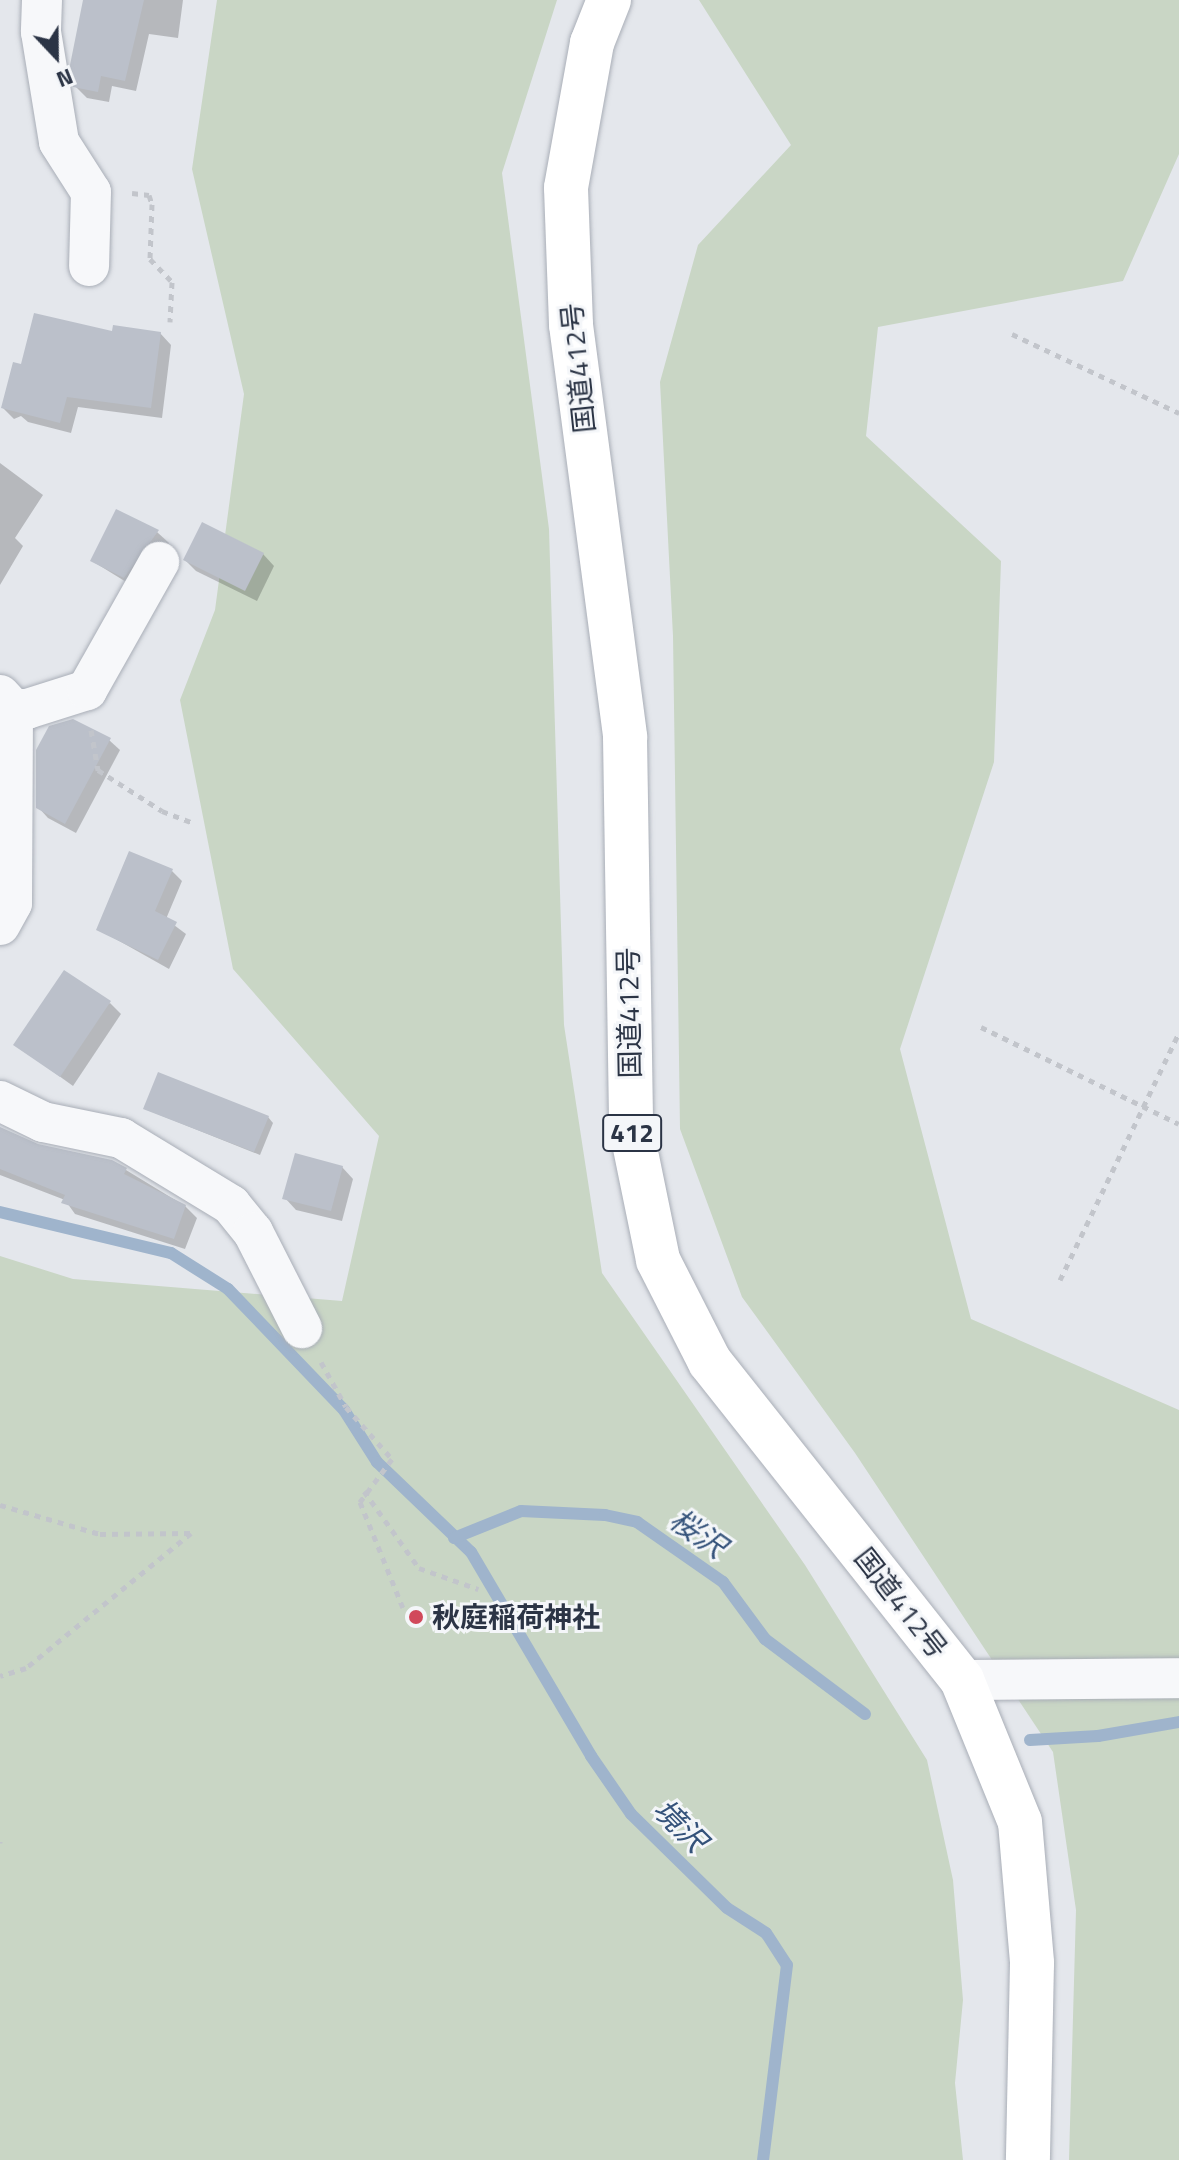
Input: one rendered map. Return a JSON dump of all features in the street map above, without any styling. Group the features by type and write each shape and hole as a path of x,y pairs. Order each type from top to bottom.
{"highway":[{"name":"国道412号","path":"609,0 592,43 566,188 570,310 625,737 631,1128 658,1260 710,1362 962,1680 1020,1822 1032,1963 1028,2160"}],"street":[{"path":"42,0 41,32 59,142 88,185 89,266"},
{"path":"0,925 12,903 7,702 78,696 87,690 159,562"},
{"path":"0,1101 43,1122 121,1138 231,1205 253,1232 302,1328"},
{"path":"962,1680 1179,1678"}],"path":[{"path":"88,185 149,195 150,259 172,282 170,322"},
{"path":"1012,334 1179,413"},
{"path":"78,696 88,711 98,770 162,811 194,823"},
{"path":"981,1027 1179,1124"},
{"path":"1060,1280 1179,1033"},
{"path":"302,1328 346,1407 392,1459 364,1491 362,1517 403,1608"},
{"path":"364,1491 419,1568 478,1589"},
{"path":"0,1505 100,1534 191,1533 26,1668 0,1676"}],"green space":[{"path":"217,0 557,0 502,173 549,529 564,1025 602,1273 805,1565 927,1760 953,1880 963,2000 955,2083 963,2160 0,2160 0,1256 73,1279 342,1301 379,1136 233,969 180,700 215,610 244,394 192,169"},
{"path":"699,0 1179,0 1179,154 1123,281 878,327 866,436 1001,561 994,762 900,1049 971,1319 1179,1410 1179,2160 1069,2160 1076,1910 1053,1752 855,1453 742,1297 680,1129 673,636 660,382 698,245 791,145"}],"building":[{"path":"83,0 144,0 125,81 101,76 98,92 73,87 70,65"},
{"path":"34,313 112,331 113,325 161,332 151,408 67,397 60,423 1,408 13,362 21,364"},
{"path":"116,509 159,530 124,578 90,561"},
{"path":"202,522 264,553 245,591 183,560"},
{"path":"73,719 111,738 65,824 36,808 36,750 49,726"},
{"path":"129,851 173,869 155,911 177,922 158,960 96,930"},
{"path":"64,970 111,1001 60,1077 13,1045"},
{"path":"158,1072 269,1116 254,1152 143,1109"},
{"path":"0,1127 38,1144 112,1160 127,1168 124,1174 186,1205 174,1239 61,1203 65,1195 0,1169"},
{"path":"295,1153 343,1166 331,1211 282,1199"}],"waterway":[{"name":"境沢","path":"0,1212 171,1253 228,1289 344,1410 377,1462 471,1552 591,1756 631,1814 727,1908 766,1933 787,1965 763,2160"},
{"name":"桜沢","path":"454,1538 521,1511 605,1515 637,1522 723,1582 765,1639 865,1714"},
{"name":"桜沢","path":"1030,1740 1098,1736 1179,1722"}],"place":[{"name":"秋庭稲荷神社","path":"416,1617"}]}
